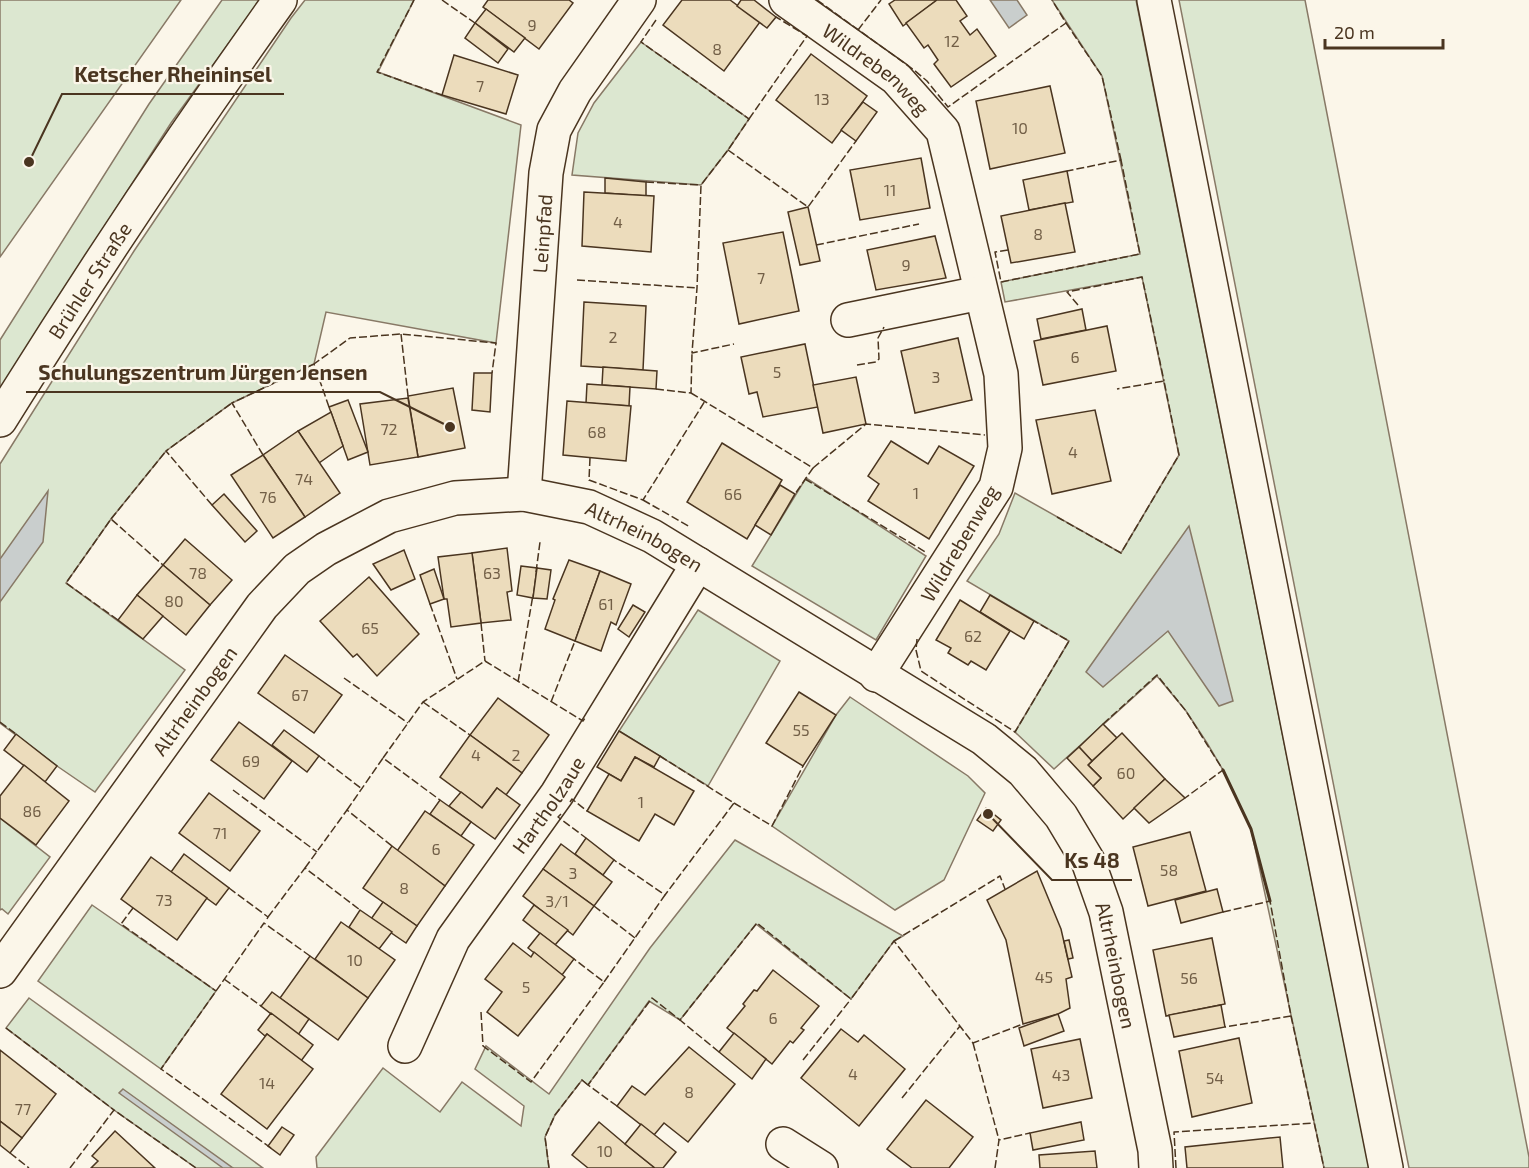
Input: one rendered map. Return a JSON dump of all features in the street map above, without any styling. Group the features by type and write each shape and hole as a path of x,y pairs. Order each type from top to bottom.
{"street":[{"name":"Brühler Straße","path":"0,420 141,200 280,0"},
{"name":"Leinpfad","path":"524,494 546,173 554,130 575,91 639,0"},
{"name":"Wildrebenweg","path":"786,0 896,78 943,131 1001,374 1005,448 996,487 876,675"},
{"path":"1154,0 1386,1168"},
{"path":"848,320 980,293"},
{"name":"Altrheinbogen","path":"0,971 262,606 297,569 326,549 389,516 455,498 524,494 589,507 652,536 984,740 1023,771 1061,816 1088,861 1106,912 1155,1150 1156,1168"},
{"name":"Hartholzaue","path":"405,1046 453,939 557,794 698,564"},
{"path":"783,1144 822,1168"}],"green space":[{"path":"0,0 181,0 0,257"},
{"path":"222,0 260,0 171,123 0,389 0,340 149,104"},
{"path":"305,0 414,0 378,72 521,125 496,343 326,312 314,364 232,403 166,451 111,519 66,583 185,670 95,792 0,723 0,464 134,251"},
{"path":"1052,0 1136,0 1369,1168 1324,1168 1251,829 1223,770 1186,711 1157,676 1054,769 1015,732 1069,641 967,581 999,534 1015,493 1121,553 1179,455 1142,277 1005,302 1001,282 1140,254 1102,76"},
{"path":"1179,0 1305,0 1529,1157 1529,1168 1409,1168"},
{"path":"641,42 749,119 701,185 572,175 578,133 594,103"},
{"path":"806,478 926,556 876,640 752,566"},
{"path":"698,610 780,661 708,786 619,731"},
{"path":"850,697 968,776 985,793 944,880 895,910 772,826 836,715"},
{"path":"0,818 50,857 8,914 0,910"},
{"path":"735,840 903,936 894,941 851,999 756,924 680,1020 649,1001 588,1085 582,1080 555,1115 545,1137 549,1168 317,1168 316,1157 383,1068 440,1112 462,1082 521,1126 524,1106 475,1069 486,1046 549,1094 650,948"},
{"path":"92,905 216,991 161,1069 38,981"},
{"path":"29,998 263,1168 196,1168 114,1110 6,1028"}],"shaded area":[{"path":"990,0 1017,0 1027,15 1009,28"},
{"path":"48,491 43,542 0,602 0,559"},
{"path":"1189,526 1233,701 1219,706 1168,631 1103,687 1086,672"},
{"path":"123,1089 233,1168 223,1168 119,1093"}],"building":[{"path":"488,0 569,0 573,3 539,49 483,7"},
{"path":"682,0 730,0 760,22 724,71 663,25"},
{"path":"741,0 754,0 776,17 767,28 737,6"},
{"path":"895,0 937,0 903,26 889,4"},
{"path":"937,0 956,0 967,16 960,21 970,35 977,29 996,56 951,87 934,64 938,60 928,45 924,48 906,23"},
{"path":"486,9 525,38 514,52 475,23"},
{"path":"475,23 508,49 498,63 465,38"},
{"path":"811,54 867,96 832,143 776,100"},
{"path":"454,55 518,75 506,114 442,95"},
{"path":"1050,86 1065,153 990,169 976,101"},
{"path":"863,102 877,112 856,141 841,130"},
{"path":"921,158 930,208 860,220 850,170"},
{"path":"1067,171 1073,202 1029,210 1023,180"},
{"path":"605,178 646,182 646,196 605,193"},
{"path":"584,192 654,196 651,252 582,246"},
{"path":"1065,203 1075,252 1011,263 1001,216"},
{"path":"808,207 820,261 800,265 788,212"},
{"path":"783,232 799,311 739,324 723,243"},
{"path":"935,236 946,278 876,290 867,250"},
{"path":"584,302 646,306 643,370 581,366"},
{"path":"1082,309 1086,330 1041,339 1037,319"},
{"path":"1107,326 1116,371 1043,385 1034,341"},
{"path":"958,338 972,400 915,413 901,351"},
{"path":"805,344 818,407 763,417 757,392 749,394 741,357"},
{"path":"603,367 657,371 656,389 602,385"},
{"path":"474,373 492,373 490,412 472,410"},
{"path":"856,377 866,424 823,433 813,385"},
{"path":"587,384 630,387 629,406 586,403"},
{"path":"453,388 465,448 418,457 408,396"},
{"path":"408,398 418,457 370,465 360,404"},
{"path":"348,400 368,452 348,460 329,407"},
{"path":"567,401 631,406 626,461 563,455"},
{"path":"1095,410 1111,481 1052,494 1036,420"},
{"path":"331,412 343,446 319,463 298,431"},
{"path":"298,431 340,493 305,517 263,455"},
{"path":"891,441 928,464 939,446 974,466 929,539 868,501 879,484 868,476"},
{"path":"722,443 782,480 747,539 687,502"},
{"path":"263,455 305,517 273,538 231,475"},
{"path":"780,485 795,494 771,535 755,525"},
{"path":"224,494 257,531 245,542 212,505"},
{"path":"185,539 232,580 210,605 163,565"},
{"path":"507,548 512,591 507,592 511,620 481,623 472,553"},
{"path":"404,550 415,579 391,590 373,564"},
{"path":"472,553 481,623 451,627 438,557"},
{"path":"569,560 600,571 575,641 545,629 555,600 553,599"},
{"path":"163,565 210,605 186,635 137,595"},
{"path":"521,566 537,568 533,598 517,595"},
{"path":"537,568 551,570 547,599 533,598"},
{"path":"434,569 444,599 430,604 420,575"},
{"path":"600,571 631,584 616,625 611,622 601,651 575,641"},
{"path":"369,577 419,634 377,676 357,654 353,657 320,621"},
{"path":"137,595 163,616 143,639 118,620"},
{"path":"990,595 1034,621 1024,639 980,612"},
{"path":"960,600 1010,631 986,670 971,661 968,665 948,653 951,648 936,640"},
{"path":"633,605 645,612 629,637 618,629"},
{"path":"285,655 342,695 314,733 258,693"},
{"path":"799,692 836,715 803,766 766,743"},
{"path":"498,698 549,735 522,773 470,735"},
{"path":"239,722 292,761 264,799 211,760"},
{"path":"1103,724 1117,738 1092,761 1079,747"},
{"path":"284,730 319,756 307,772 272,745"},
{"path":"619,731 660,756 654,767 635,757 621,781 597,767"},
{"path":"1122,733 1165,779 1123,819 1093,786 1101,778 1088,765"},
{"path":"16,734 57,766 45,782 4,750"},
{"path":"470,735 522,773 506,795 497,788 482,808 440,777"},
{"path":"1079,747 1092,761 1088,765 1101,778 1093,786 1067,758"},
{"path":"635,757 694,791 674,825 655,814 639,841 587,811 609,774 621,781"},
{"path":"24,765 69,801 36,845 0,818 0,796"},
{"path":"1165,779 1185,798 1149,823 1134,808"},
{"path":"497,788 520,805 495,839 449,806 461,792 482,808"},
{"path":"209,793 260,831 230,871 179,833"},
{"path":"440,800 471,822 461,836 430,814"},
{"path":"986,808 1001,820 993,831 977,820"},
{"path":"425,811 474,845 445,886 397,851"},
{"path":"1190,832 1206,891 1148,906 1133,847"},
{"path":"586,838 614,860 603,875 575,854"},
{"path":"561,844 612,882 594,906 543,869"},
{"path":"392,846 445,886 417,926 363,888"},
{"path":"184,854 229,888 216,905 171,872"},
{"path":"151,857 207,898 177,940 121,899"},
{"path":"543,869 594,906 573,935 523,896"},
{"path":"1037,871 1061,929 1072,977 1066,979 1070,1008 1058,1014 1023,1024 1006,940 987,900"},
{"path":"1217,889 1223,912 1181,923 1175,900"},
{"path":"383,902 417,926 406,943 371,919"},
{"path":"534,905 568,930 555,945 523,920"},
{"path":"360,910 392,932 379,949 349,927"},
{"path":"341,922 395,960 368,998 315,959"},
{"path":"540,933 574,959 562,975 528,948"},
{"path":"1212,938 1225,1004 1166,1016 1153,950"},
{"path":"1069,940 1073,958 1068,959 1064,941"},
{"path":"513,943 531,957 534,952 565,977 518,1036 487,1012 502,992 485,979"},
{"path":"310,956 368,998 338,1040 280,998"},
{"path":"773,970 819,1006 801,1028 804,1030 793,1043 790,1041 772,1064 727,1028 745,1006 743,1004 754,990 757,991"},
{"path":"272,992 309,1019 298,1035 261,1006"},
{"path":"1221,1005 1225,1027 1174,1037 1169,1015"},
{"path":"271,1013 313,1045 301,1061 267,1034 265,1036 258,1030"},
{"path":"1058,1014 1064,1031 1024,1046 1019,1028"},
{"path":"841,1029 858,1042 864,1035 905,1069 859,1126 801,1078"},
{"path":"734,1033 766,1059 752,1079 719,1052"},
{"path":"267,1034 313,1069 267,1129 221,1094"},
{"path":"1239,1038 1252,1103 1192,1117 1179,1051"},
{"path":"1080,1039 1092,1098 1043,1108 1031,1049"},
{"path":"689,1047 735,1084 688,1142 664,1123 654,1135 617,1106 632,1086 645,1095"},
{"path":"0,1050 56,1094 22,1138 0,1121"},
{"path":"926,1100 973,1137 949,1168 912,1168 887,1149"},
{"path":"0,1121 22,1138 10,1153 0,1145"},
{"path":"599,1122 655,1168 588,1168 572,1155"},
{"path":"1081,1122 1084,1140 1033,1150 1030,1133"},
{"path":"641,1124 676,1152 663,1168 655,1168 625,1144"},
{"path":"282,1127 294,1135 280,1155 268,1146"},
{"path":"115,1131 155,1168 91,1168 98,1161 92,1156"},
{"path":"1280,1137 1283,1168 1187,1168 1185,1147"},
{"path":"1095,1151 1097,1168 1040,1168 1039,1155"}],"fence":[{"path":"414,0 377,72 442,95"},
{"path":"442,0 475,23"},
{"path":"817,0 914,70 927,81 948,107 1066,23 1052,0"},
{"path":"858,30 881,0"},
{"path":"749,119 807,36 776,17"},
{"path":"656,20 641,42 749,119 701,185 692,353 734,344"},
{"path":"1066,23 1102,76 1121,160"},
{"path":"728,150 808,207 856,141"},
{"path":"1008,250 995,252 1001,282 1140,254 1121,160 1067,171"},
{"path":"646,182 701,185"},
{"path":"816,245 919,224"},
{"path":"1078,305 1067,292 1142,277 1164,381"},
{"path":"577,280 697,288"},
{"path":"857,365 876,362 879,359 878,338 884,327"},
{"path":"401,334 408,396"},
{"path":"329,407 314,364 350,338 401,334 496,343 492,373"},
{"path":"656,389 691,393 692,353"},
{"path":"263,455 232,403 314,364"},
{"path":"1057,517 1121,553 1179,455 1164,381 1117,389"},
{"path":"691,393 813,468 795,494"},
{"path":"590,458 589,480 643,500 705,401"},
{"path":"212,505 166,451 232,403"},
{"path":"813,468 866,424 985,435"},
{"path":"111,519 166,451"},
{"path":"805,479 927,553"},
{"path":"643,500 690,527"},
{"path":"118,620 66,583 111,519 163,565"},
{"path":"536,572 540,542"},
{"path":"518,682 533,595"},
{"path":"430,604 457,679"},
{"path":"917,639 916,650 921,671 1015,732 1069,641 1034,621"},
{"path":"481,623 485,661"},
{"path":"551,702 575,641"},
{"path":"383,758 423,702 485,661 583,721 585,718"},
{"path":"1103,724 1157,675 1186,711 1223,770 1185,798"},
{"path":"344,678 408,723"},
{"path":"423,702 470,735"},
{"path":"0,722 16,734"},
{"path":"319,756 362,789"},
{"path":"660,756 734,803 665,895"},
{"path":"347,810 383,758 440,800"},
{"path":"734,803 772,826 803,766"},
{"path":"233,790 317,852"},
{"path":"570,802 572,799 587,811"},
{"path":"305,868 347,810 392,846"},
{"path":"561,814 558,817 586,838"},
{"path":"604,982 665,895 614,860"},
{"path":"268,917 305,868 360,910"},
{"path":"894,941 1000,876 1005,889"},
{"path":"229,888 268,917 267,919"},
{"path":"1223,912 1270,901 1291,1016 1225,1027"},
{"path":"594,906 635,938"},
{"path":"133,908 121,924 216,991"},
{"path":"271,1148 161,1069 264,923 310,956"},
{"path":"719,1052 680,1020 757,923 851,999 894,941 973,1043 1023,1024"},
{"path":"481,1012 483,1046 531,1082 604,982 574,959"},
{"path":"224,979 261,1006"},
{"path":"617,1106 588,1085 652,998 680,1020"},
{"path":"803,1060 851,999"},
{"path":"1291,1016 1324,1168"},
{"path":"902,1098 960,1026"},
{"path":"6,1028 114,1110"},
{"path":"973,1043 999,1140"},
{"path":"549,1168 545,1137 555,1115 582,1080 588,1085"},
{"path":"70,1168 114,1110 196,1168"},
{"path":"1176,1168 1174,1132 1314,1123"},
{"path":"995,1168 999,1140 1030,1133"},
{"path":"10,1153 29,1168"}],"wall":[{"path":"1223,770 1251,829 1270,901"}],"place":[{"name":"Ketscher Rheininsel","path":"29,162"},
{"name":"Schulungszentrum Jürgen Jensen","path":"450,427"},
{"name":"Ks 48","path":"988,814"}]}
